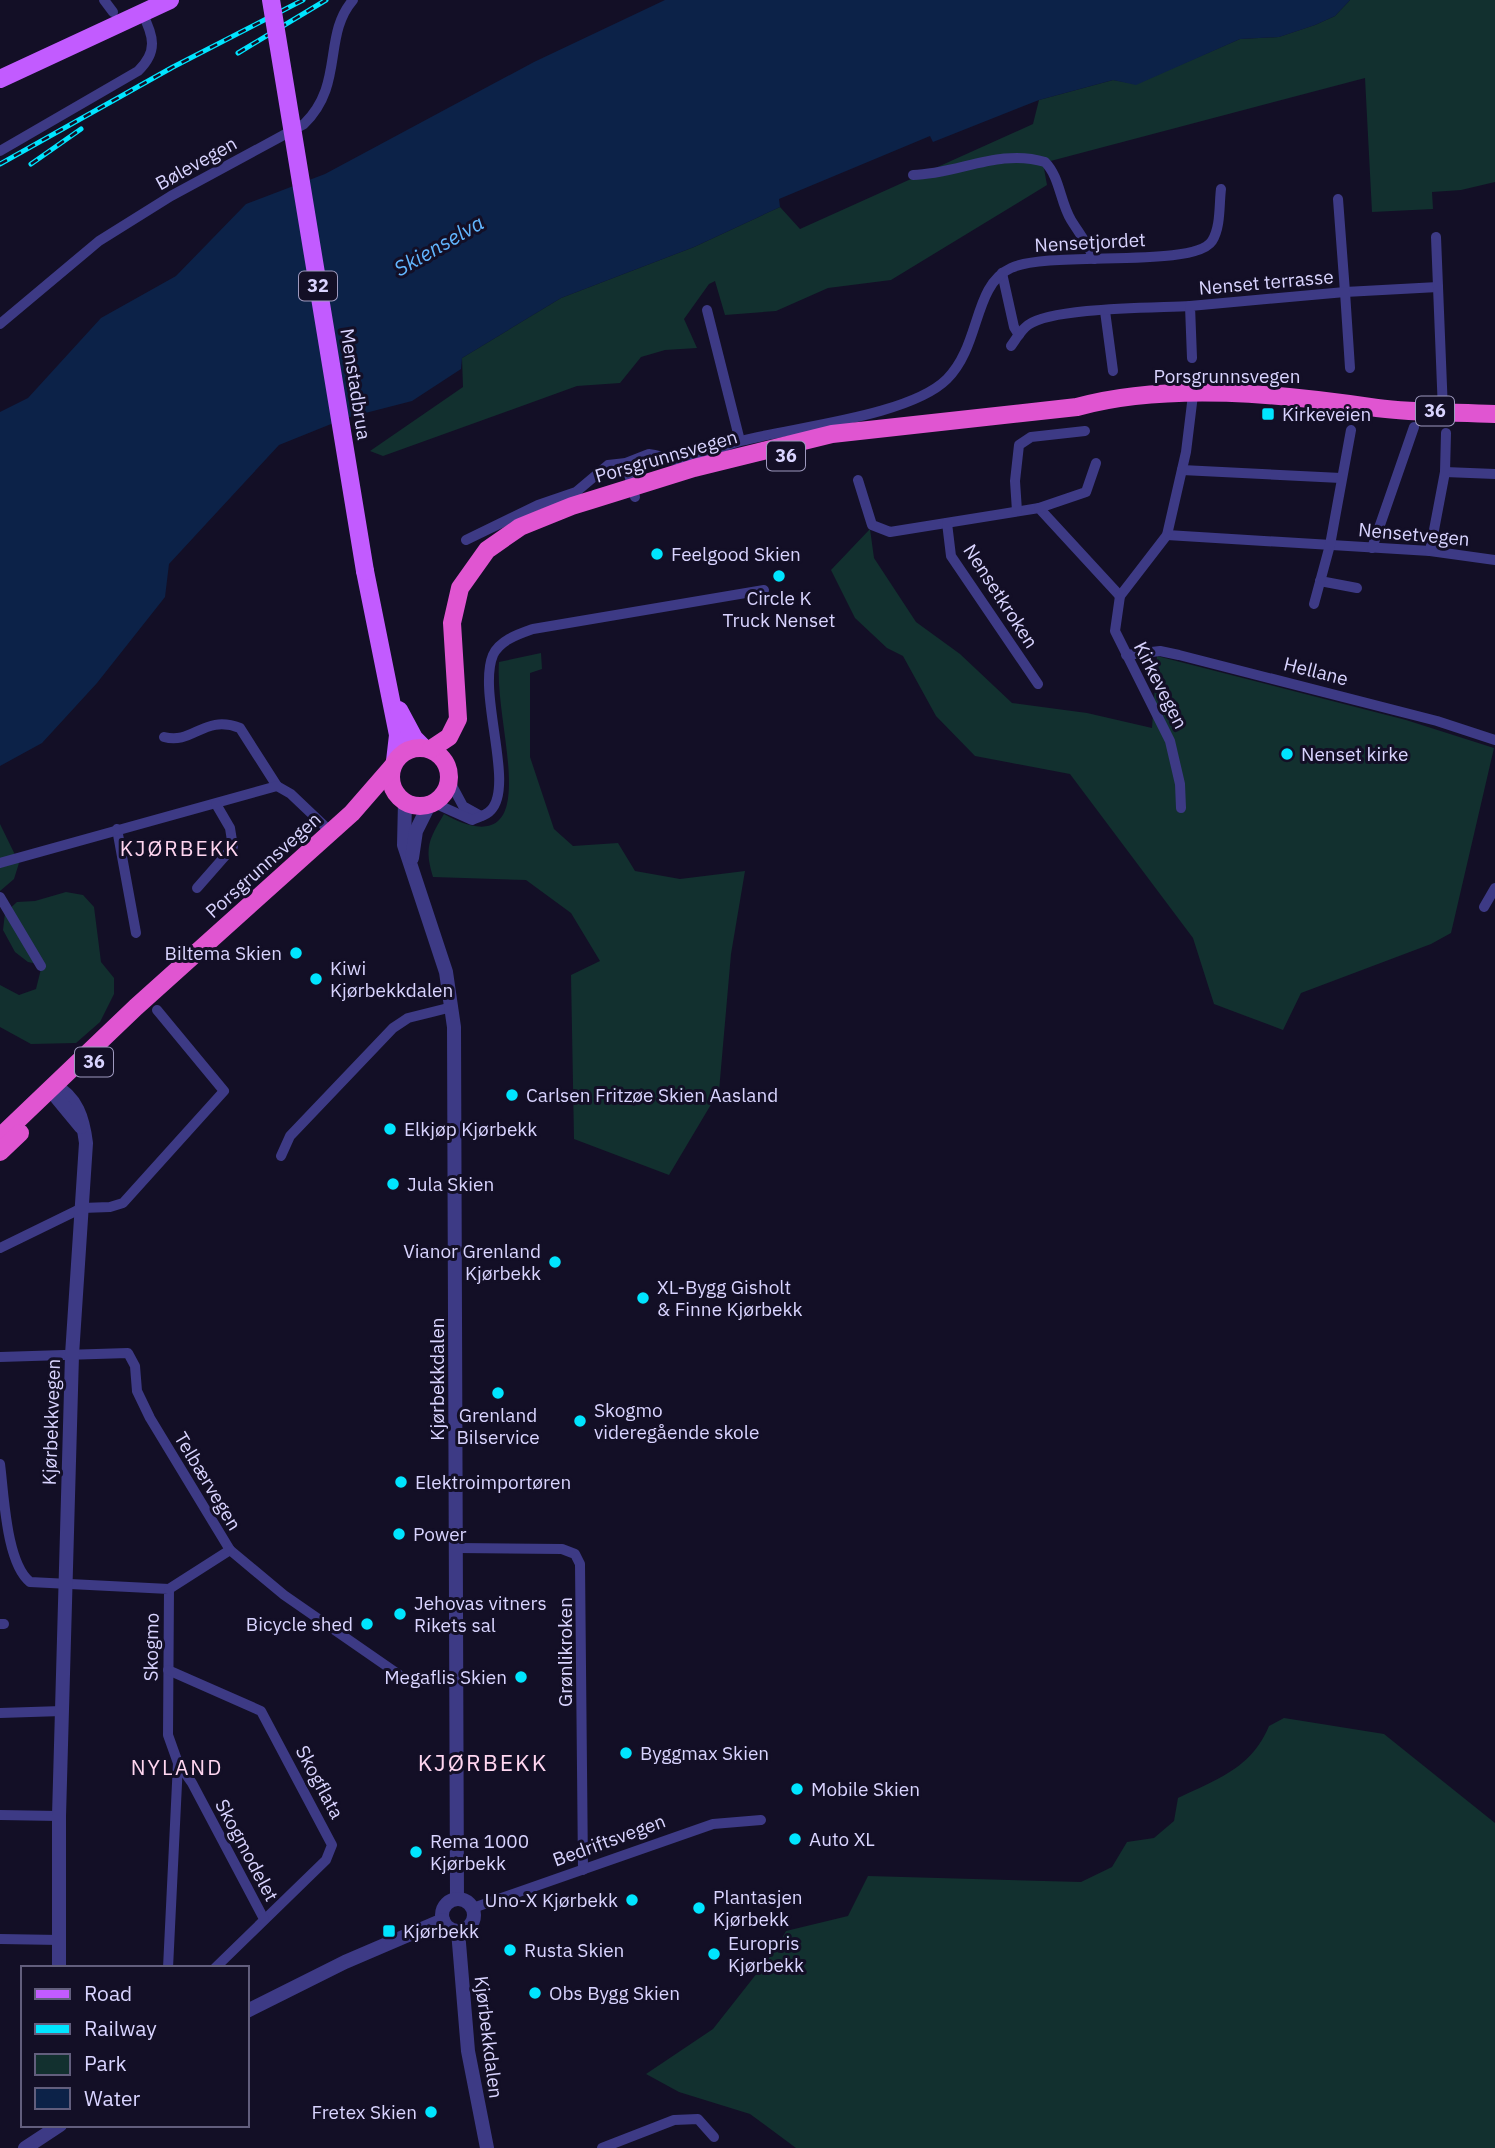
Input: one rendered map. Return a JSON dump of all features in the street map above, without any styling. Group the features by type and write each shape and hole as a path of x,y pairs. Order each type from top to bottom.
{"highway":[{"name":"Porsgrunnsvegen","path":"427,748 449,737 458,719 452,623 460,588 472,567 507,534 534,520 634,492 724,460 832,434 1077,407 1096,402 1301,397 1376,408 1495,414"},
{"name":"Porsgrunnsvegen","path":"448,773 465,730 466,705 456,663"},
{"name":"36","path":"394,764 405,752 427,748"},
{"path":"427,748 448,773"},
{"name":"Porsgrunnsvegen","path":"1,1146 155,1003 203,949 352,813 394,764"},
{"path":"394,764 391,781 403,800"},
{"name":"36","path":"403,800 417,806 432,804 444,794 448,773"},
{"name":"Porsgrunnsvegen","path":"352,813 375,802 403,800"}],"main road":[{"path":"0,79 66,46 170,0"},
{"name":"Menstadbrua","path":"271,0 365,571 398,734 394,764"},
{"path":"0,92 142,13"},
{"name":"Menstadbrua","path":"389,691 414,738 427,748"}],"street":[{"path":"104,0 113,12"},
{"name":"Bølevegen","path":"0,324 99,241 171,195 304,124 319,109 328,88 342,13 353,0"},
{"path":"0,151 138,71 149,61 154,40 142,13"},
{"path":"913,175 991,159 1023,158 1045,162 1054,176 1070,219 1085,239 1094,259"},
{"name":"Nensetjordet","path":"1002,273 1027,262 1201,251 1214,238 1221,189"},
{"name":"Nenset terrasse","path":"1338,199 1350,368"},
{"path":"1436,237 1443,411"},
{"path":"1002,273 1014,327 1019,335"},
{"path":"707,310 740,441 892,406 916,399 935,389 967,354 988,288 1002,273"},
{"name":"Nenset terrasse","path":"1011,346 1019,335 1038,320 1105,311 1438,287"},
{"name":"Nenset terrasse","path":"1190,306 1192,358"},
{"path":"1105,311 1113,371"},
{"name":"Kirkevegen","path":"1181,808 1180,784 1170,741 1115,631 1120,596 1167,535 1182,470 1193,401"},
{"path":"1372,548 1414,428"},
{"name":"Nensetvegen","path":"1330,545 1351,430"},
{"path":"1017,511 1015,481 1018,445 1031,437 1085,431"},
{"path":"1430,551 1445,472 1446,433"},
{"name":"Porsgrunnsvegen","path":"466,540 538,505 576,492 608,465 626,463 649,454 668,460 685,460 740,441"},
{"path":"626,463 634,492"},
{"name":"Nensetkroken","path":"858,481 872,525 890,532 1039,508 1086,492 1096,463"},
{"path":"1182,470 1341,478"},
{"path":"1445,472 1495,474"},
{"path":"1039,508 1120,596"},
{"name":"Nensetkroken","path":"947,523 951,556 1038,684"},
{"name":"Nensetvegen","path":"1167,535 1430,551 1495,560"},
{"path":"1314,604 1330,545"},
{"path":"1320,580 1357,588"},
{"path":"432,804 472,820 493,809 499,796 488,678 494,653 507,640 533,629 764,590"},
{"name":"Hellane","path":"1126,655 1160,651 1179,655 1400,711 1495,740"},
{"path":"164,737 180,738 219,723 240,728 277,786 291,793 331,832"},
{"path":"448,773 463,806 481,817"},
{"path":"0,863 277,786"},
{"name":"Kjørbekkdalen","path":"403,800 404,845 442,955 452,1007 457,1899"},
{"path":"197,888 233,847 230,828 216,804"},
{"name":"Kjørbekkdalen","path":"411,866 416,831 432,804"},
{"path":"117,829 136,933"},
{"path":"1484,907 1495,888"},
{"path":"0,897 41,966"},
{"path":"281,1156 290,1136 393,1028 408,1018 452,1007"},
{"path":"0,1248 82,1208 110,1207 123,1203 224,1091 157,1010"},
{"name":"Kjørbekkvegen","path":"58,1091 85,1135 72,1354 62,1711 59,1966"},
{"name":"Telbærvegen","path":"72,1354 128,1353 135,1366 137,1391 150,1418 230,1550 273,1587 411,1683"},
{"path":"0,1357 72,1354"},
{"name":"Skogmo","path":"0,1464 10,1537 22,1576 30,1582 169,1589 168,1735 178,1763 167,1966"},
{"name":"Grønlikroken","path":"457,1548 562,1549 575,1554 580,1564 583,1870"},
{"path":"169,1589 230,1550"},
{"name":"Skogflata","path":"168,1670 261,1712 330,1838 332,1852 326,1860 217,1966"},
{"path":"0,1713 62,1711"},
{"name":"Skogmodelet","path":"178,1763 192,1783 264,1919"},
{"path":"0,1815 60,1815"},
{"name":"Bedriftsvegen","path":"473,1908 713,1824 761,1820"},
{"path":"457,1899 466,1901 473,1908 471,1923 458,1931 443,1920 443,1909 457,1899"},
{"path":"248,2010 345,1962 443,1920"},
{"name":"Kjørbekkdalen","path":"458,1931 468,2051 487,2148"},
{"path":"0,1939 60,1940"},
{"path":"602,2148 683,2118 698,2119 714,2137"},
{"path":"25,2148 57,2127"}],"green space":[{"path":"1350,0 1495,0 1495,182 1461,190 1432,192 1433,209 1372,212 1365,78 1043,163 1047,185 891,280 828,288 776,311 725,315 715,281 709,284 684,319 697,348 665,350 641,357 620,383 577,386 383,456 370,451 463,387 462,358 561,298 694,247 780,207 800,229 1033,124 1039,100 1113,80 1136,84 1240,39 1279,37 1315,25 1335,16"},
{"path":"870,529 874,558 916,622 960,654 1012,703 1087,713 1152,728 1157,656 1406,720 1494,748 1451,933 1431,944 1301,993 1283,1030 1214,1004 1193,938 1070,774 975,756 936,716 903,656 887,648 855,618 831,570"},
{"path":"541,653 542,669 530,673 530,757 554,829 573,846 618,843 635,871 680,879 745,871 731,954 719,1091 669,1175 574,1139 571,975 600,961 571,913 526,880 433,877 430,867 430,844 444,814 480,827 497,822 503,815 507,804 509,773 500,697 499,662"},
{"path":"0,824 19,863 14,879 0,891"},
{"path":"66,892 83,895 94,907 101,962 114,978 114,994 100,1022 76,1043 31,1044 0,1027 0,985 19,995 36,989 42,965 28,962 15,952 3,930 5,913 17,902 35,901"},
{"path":"1284,1718 1384,1734 1495,1823 1495,2148 796,2148 750,2114 679,2092 646,2074 713,2029 776,1949 786,1931 848,1916 868,1876 1081,1882 1112,1867 1127,1842 1154,1838 1174,1821 1178,1798 1243,1763 1262,1741 1269,1726"}],"water":[{"name":"Skienselva","path":"665,0 1350,0 1335,16 1315,25 1279,37 1240,39 1136,85 1113,80 1039,100 933,142 930,136 779,199 780,207 694,247 561,298 462,358 461,369 412,401 346,418 279,445 169,564 165,597 97,683 42,743 0,766 0,412 28,398 101,318 176,276 246,204 325,174 534,62"}],"railway":[{"path":"0,164 173,67 303,0"},
{"path":"238,53 326,0"},
{"path":"31,164 81,129"}],"place":[{"name":"Kirkeveien","path":"1268,414"},
{"name":"Feelgood Skien","path":"657,554"},
{"name":"Circle K Truck Nenset","path":"779,576"},
{"name":"Nenset kirke","path":"1287,754"},
{"name":"Biltema Skien","path":"296,953"},
{"name":"Kiwi Kjørbekkdalen","path":"316,979"},
{"name":"Carlsen Fritzøe Skien Aasland","path":"512,1095"},
{"name":"Elkjøp Kjørbekk","path":"390,1129"},
{"name":"Jula Skien","path":"393,1184"},
{"name":"Vianor Grenland Kjørbekk","path":"555,1262"},
{"name":"XL-Bygg Gisholt & Finne Kjørbekk","path":"643,1298"},
{"name":"Grenland Bilservice","path":"498,1393"},
{"name":"Skogmo videregående skole","path":"580,1421"},
{"name":"Elektroimportøren","path":"401,1482"},
{"name":"Power","path":"399,1534"},
{"name":"Jehovas vitners Rikets sal","path":"400,1614"},
{"name":"Bicycle shed","path":"367,1624"},
{"name":"Megaflis Skien","path":"521,1677"},
{"name":"Byggmax Skien","path":"626,1753"},
{"name":"Mobile Skien","path":"797,1789"},
{"name":"Auto XL","path":"795,1839"},
{"name":"Rema 1000 Kjørbekk","path":"416,1852"},
{"name":"Uno-X Kjørbekk","path":"632,1900"},
{"name":"Plantasjen Kjørbekk","path":"699,1908"},
{"name":"Kjørbekk","path":"389,1931"},
{"name":"Rusta Skien","path":"510,1950"},
{"name":"Europris Kjørbekk","path":"714,1954"},
{"name":"Obs Bygg Skien","path":"535,1993"},
{"name":"Fretex Skien","path":"431,2112"}],"district":[{"name":"KJØRBEKK","path":"180,849"},
{"name":"KJØRBEKK","path":"483,1763"},
{"name":"NYLAND","path":"177,1768"}]}
